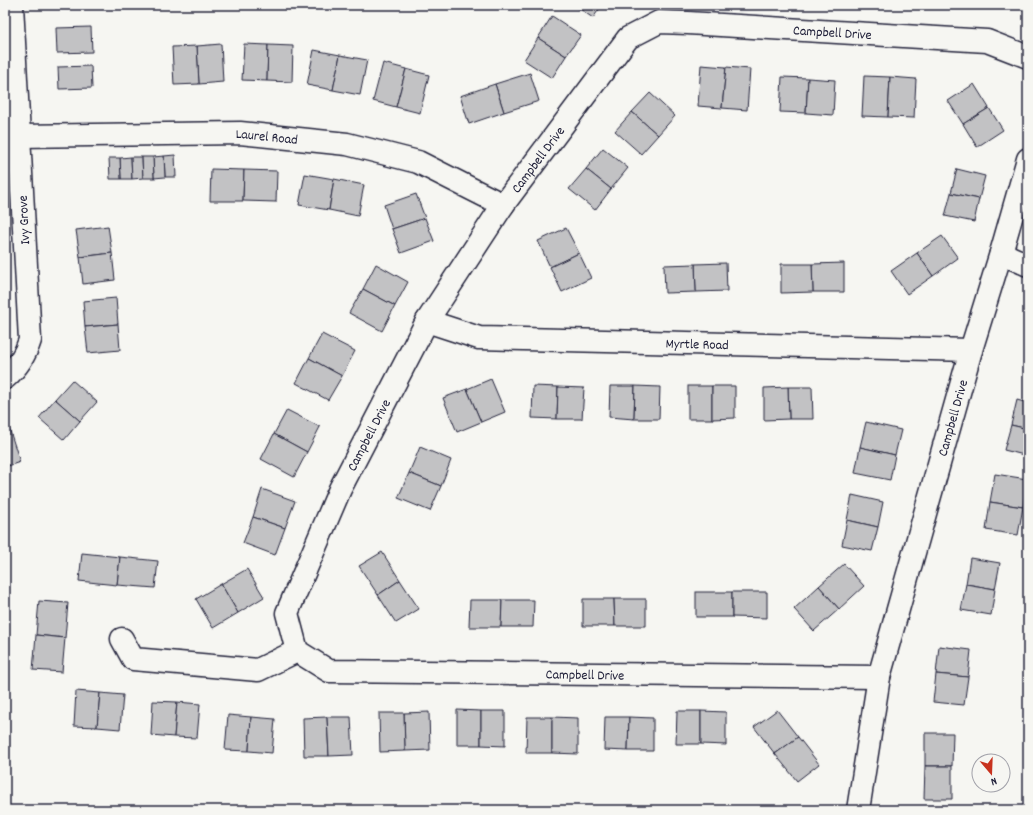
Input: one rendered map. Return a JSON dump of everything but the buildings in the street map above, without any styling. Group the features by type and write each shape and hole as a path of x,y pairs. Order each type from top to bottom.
{"street":[{"name":"Ivy Grove","path":"5,378 16,369 26,354 30,340 12,5"},
{"name":"Campbell Drive","path":"879,677 329,671 297,651 288,613 340,489 427,321 502,205 628,38 659,22 987,41 1028,57"},
{"name":"Laurel Road","path":"19,136 240,133 347,144 418,162 502,205"},
{"name":"Campbell Drive","path":"858,810 879,677 971,350 1002,253 1028,159"},
{"path":"1002,253 1028,266"},
{"name":"Myrtle Road","path":"427,321 479,338 971,350"},
{"path":"122,639 133,659 258,670 297,651"}]}
